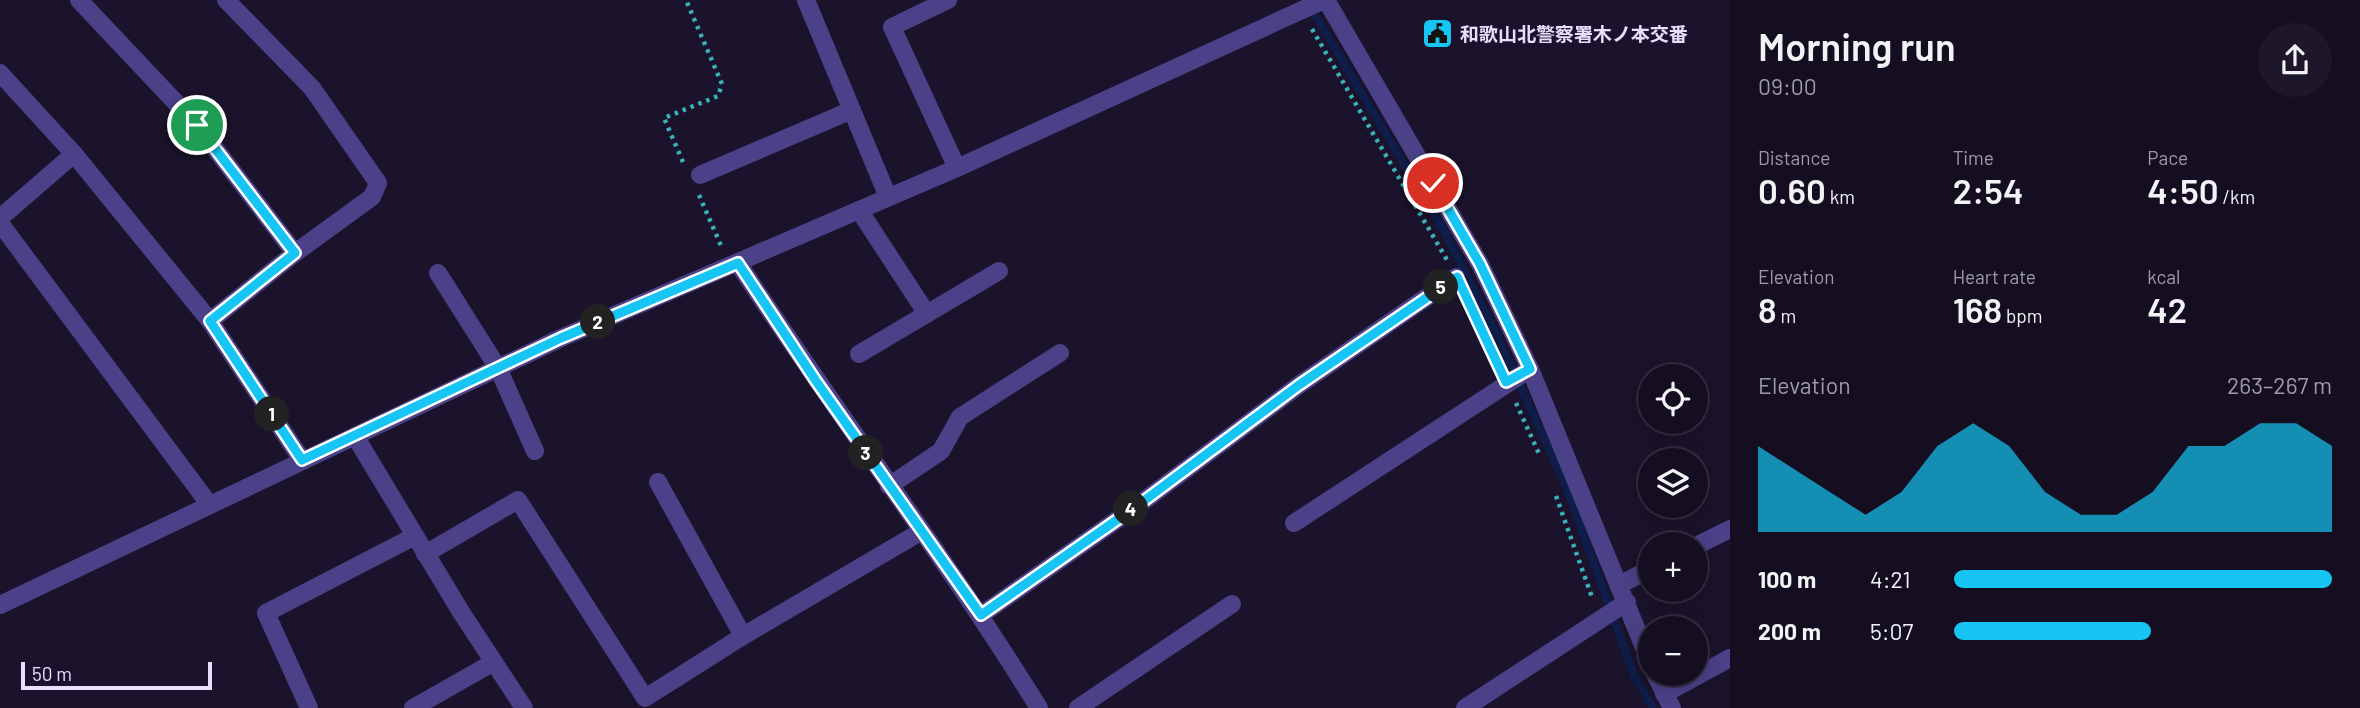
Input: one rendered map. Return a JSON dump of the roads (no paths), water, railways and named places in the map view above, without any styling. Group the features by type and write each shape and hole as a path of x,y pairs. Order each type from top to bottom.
{"street":[{"path":"79,0 197,125 295,253"},
{"path":"210,321 295,253 372,197 378,183 312,88 226,0"},
{"path":"806,0 887,197"},
{"path":"948,0 892,27 957,168"},
{"path":"0,605 498,368 957,168 1314,4 1480,264 1517,376 1620,584 1611,612 1465,708"},
{"path":"0,73 74,154 210,321 302,460"},
{"path":"694,177 852,110"},
{"path":"0,218 74,154"},
{"path":"859,210 927,314"},
{"path":"0,223 209,504"},
{"path":"738,263 889,486 981,615 1039,708"},
{"path":"859,354 999,271"},
{"path":"438,273 498,368 535,451"},
{"path":"981,615 1331,362 1457,277"},
{"path":"889,486 941,451 960,417 1060,353"},
{"path":"1294,523 1517,376"},
{"path":"355,436 425,554 524,708"},
{"path":"658,482 743,636"},
{"path":"425,554 518,500 648,703 743,636 922,531"},
{"path":"1708,540 1730,529"},
{"path":"309,708 265,613 415,537"},
{"path":"1620,584 1638,575"},
{"path":"1078,708 1231,604"},
{"path":"1611,612 1638,647"},
{"path":"1668,701 1730,658"},
{"path":"413,708 494,663"}],"waterway":[{"path":"1309,5 1445,233 1497,335 1565,484 1634,675 1653,708"}],"place":[{"name":"和歌山北警察署木ノ本交番","path":"1437,34"}]}
